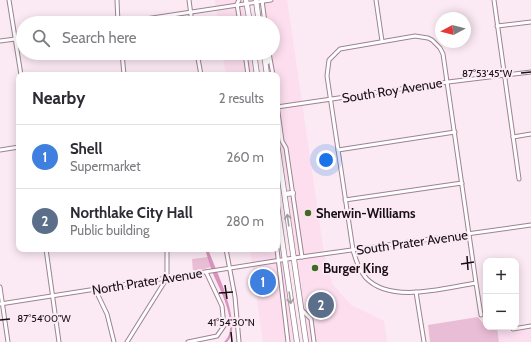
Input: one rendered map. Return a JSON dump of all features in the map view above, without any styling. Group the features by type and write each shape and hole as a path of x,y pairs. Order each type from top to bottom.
{"main road":[{"path":"256,1 258,16"},
{"path":"247,2 249,16"},
{"path":"255,60 257,72"},
{"path":"265,60 266,72"},
{"path":"266,69 267,60"},
{"path":"280,163 306,342"},
{"path":"285,194 293,193"},
{"path":"280,226 297,342"}],"street":[{"path":"9,0 16,46"},
{"path":"117,0 118,16"},
{"path":"189,0 191,16"},
{"path":"238,0 237,4 239,16"},
{"path":"262,0 264,16"},
{"path":"162,16 247,2 271,0"},
{"path":"376,0 382,41"},
{"path":"494,0 519,179"},
{"path":"497,26 531,22"},
{"path":"476,283 400,293 386,291 373,285 360,270 353,250 330,100 327,69 333,54 345,47 415,36 422,36 432,40 440,48 443,54 448,82 481,316"},
{"path":"0,41 15,39"},
{"path":"18,60 20,72"},
{"path":"123,60 124,72"},
{"path":"198,60 200,72"},
{"path":"246,60 248,72"},
{"path":"270,60 272,72"},
{"name":"South Roy Avenue","path":"280,106 531,72"},
{"path":"280,122 293,193 302,257"},
{"path":"338,150 455,132"},
{"path":"513,137 531,134"},
{"path":"0,150 16,147"},
{"path":"345,200 462,183"},
{"name":"South Prater Avenue","path":"294,258 531,225"},
{"path":"46,252 59,342"},
{"path":"127,342 167,278 167,252"},
{"path":"226,252 235,297 238,342"},
{"path":"277,252 288,342"},
{"name":"North Prater Avenue","path":"1,304 294,258"},
{"path":"188,342 217,336 224,326 222,306 206,272"},
{"path":"0,287 1,304 8,342"},
{"path":"95,289 107,314 114,342"},
{"path":"416,292 424,342"},
{"path":"301,309 311,319 314,342"},
{"path":"519,328 531,326"}],"shaded area":[{"path":"215,0 246,0 249,16 217,16"},
{"path":"262,0 287,0 324,254 332,284 351,305 384,321 387,342 306,342 280,164 280,72 267,72 265,60 280,60 280,16 258,16 256,2"},
{"path":"223,60 255,60 257,72 225,72"},
{"path":"280,227 297,342 263,342 250,252 280,252"},
{"path":"206,252 209,252 222,283 230,311 232,324 231,334 227,342 224,342 228,336 230,328 228,309"},
{"path":"208,257 211,267 193,272 192,259"},
{"path":"478,317 483,323 483,330 497,330 499,342 430,342 428,325"},
{"path":"531,329 531,342 499,342 497,330 512,330 512,332"}],"waterway":[{"path":"220,282 223,289"}],"place":[{"name":"Sherwin-Williams","path":"308,213"},
{"name":"Burger King","path":"315,268"},
{"name":"Shell","path":"263,282"},
{"name":"Northlake City Hall","path":"321,305"}]}
